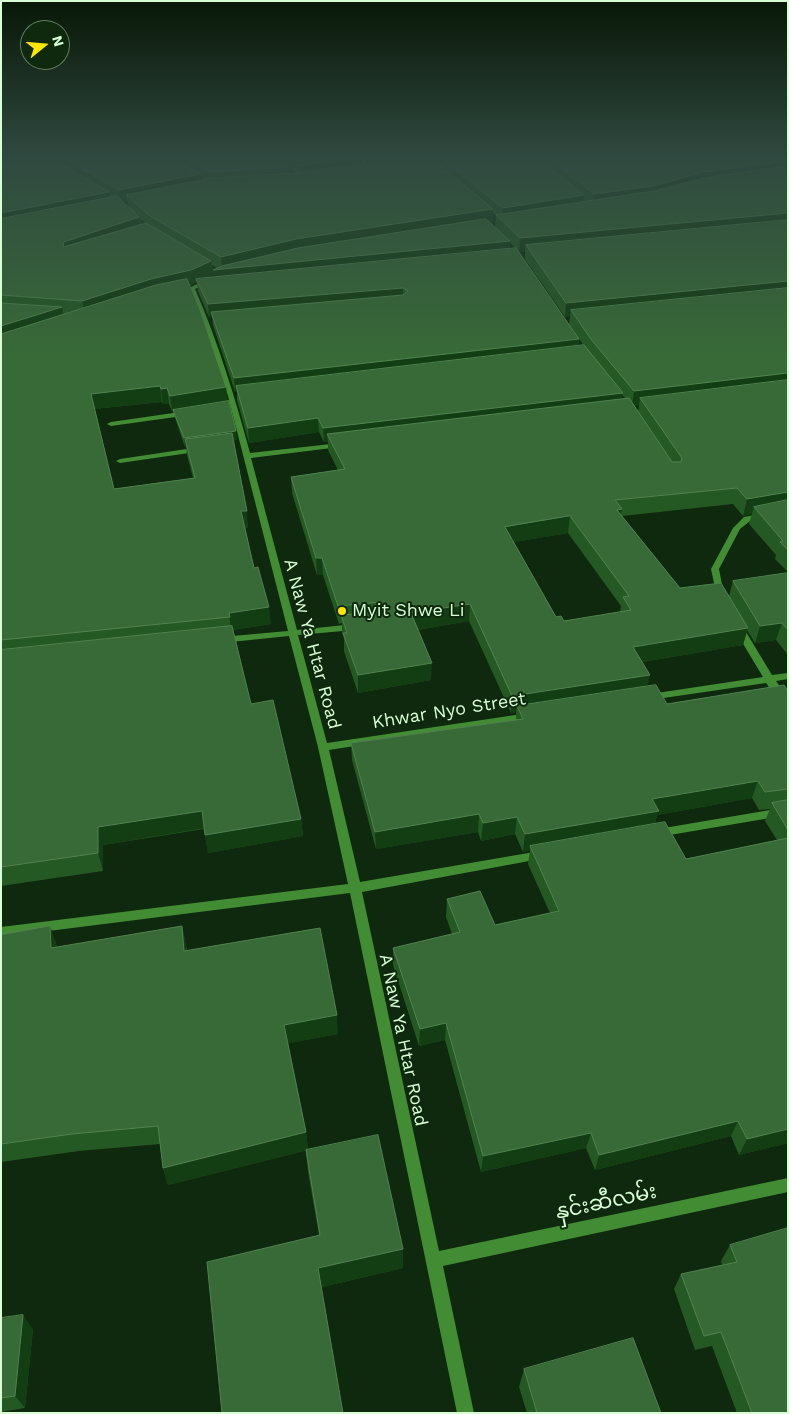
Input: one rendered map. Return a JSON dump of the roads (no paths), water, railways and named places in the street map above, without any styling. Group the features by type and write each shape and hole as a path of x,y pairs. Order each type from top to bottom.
{"street":[{"name":"A Naw Ya Htar Road","path":"221,275 192,288 211,321 232,401 238,443 246,456 323,747 355,888 466,1413"},
{"path":"111,424 196,412"},
{"path":"246,456 344,444"},
{"path":"120,461 205,448"},
{"path":"788,511 746,519 737,528 715,569 718,591 769,679 788,706"},
{"path":"215,641 360,626"},
{"path":"643,698 788,676"},
{"name":"Khwar Nyo Street","path":"323,747 536,714"},
{"path":"644,836 788,811"},
{"path":"1,932 355,888 548,853"},
{"name":"နှင်းဆီလမ်း","path":"433,1260 788,1184"}],"place":[{"name":"Myit Shwe Li","path":"342,611"}]}
